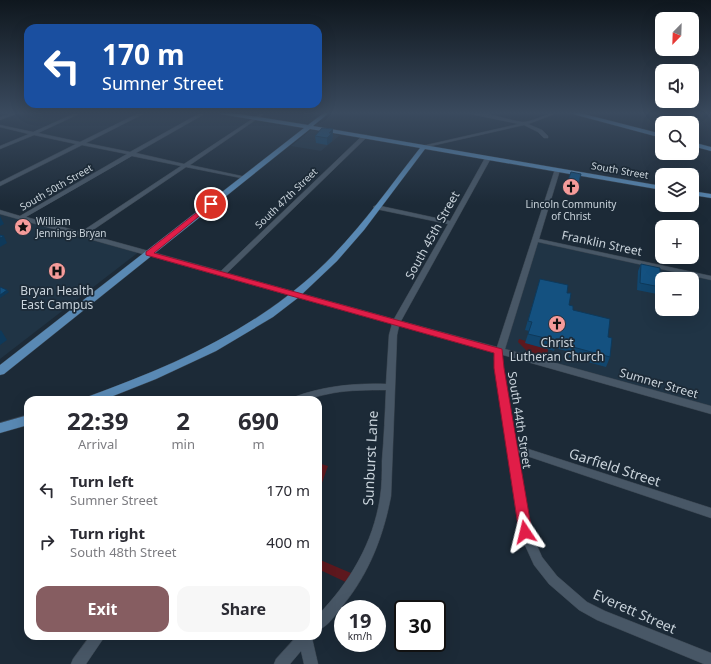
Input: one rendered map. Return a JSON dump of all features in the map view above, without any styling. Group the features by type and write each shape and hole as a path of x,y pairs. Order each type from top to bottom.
{"main road":[{"path":"0,371 289,143"},
{"name":"South Street","path":"402,143 655,187"},
{"path":"699,146 711,149"},
{"path":"102,396 190,359 247,328 295,295 335,258 424,147"},
{"path":"699,194 711,196"},
{"path":"0,428 24,421"}],"street":[{"path":"0,148 11,143"},
{"path":"0,184 80,143 244,178"},
{"name":"South 50th Street","path":"20,218 150,143"},
{"path":"81,235 220,143"},
{"name":"South 47th Street","path":"222,274 358,143"},
{"path":"424,147 441,143"},
{"name":"South 45th Street","path":"396,323 488,158"},
{"name":"South 44th Street","path":"538,561 525,532 499,368 499,351 557,170"},
{"path":"376,207 452,223"},
{"name":"Sumner Street","path":"0,212 711,410"},
{"name":"Franklin Street","path":"535,240 711,278"},
{"name":"Sunburst Lane","path":"322,620 346,593 359,574 378,534 386,496 393,335 396,323"},
{"path":"310,396 335,388 366,386 390,387"},
{"name":"Garfield Street","path":"511,447 711,513"},
{"name":"Everett Street","path":"538,561 552,580 583,606 600,616 711,660"},
{"path":"78,664 95,640"},
{"path":"281,664 302,640"},
{"path":"306,640 311,664"}],"shaded area":[{"path":"295,143 331,143 321,151 291,146"},
{"name":"Bryan Health East Campus","path":"0,212 140,251 0,359"},
{"path":"535,240 683,272 655,272 655,316 699,316 699,275 711,278 711,410 499,351"},
{"path":"519,339 526,341 526,343 548,349 547,357 528,352 518,342"},
{"path":"322,464 328,466 322,483"},
{"path":"322,561 358,576 352,585 322,571"}],"building":[{"path":"571,172 581,174 578,185 567,183"},
{"path":"641,264 660,268 660,272 655,272 655,286 640,283"},
{"name":"Christ Lutheran Church","path":"540,279 568,285 567,293 571,293 569,305 573,306 573,310 610,319 608,337 612,338 610,357 573,347 573,342 558,339 558,341 528,334 532,322 528,321"},
{"path":"0,287 7,290 0,295"}],"place":[{"name":"Lincoln Community of Christ","path":"571,187"},
{"name":"William Jennings Bryan","path":"23,227"},
{"name":"Bryan Health East Campus","path":"57,271"},
{"name":"Christ Lutheran Church","path":"557,324"}],"route":[{"path":"211,204 148,254 499,351 498,362 525,532"}]}
